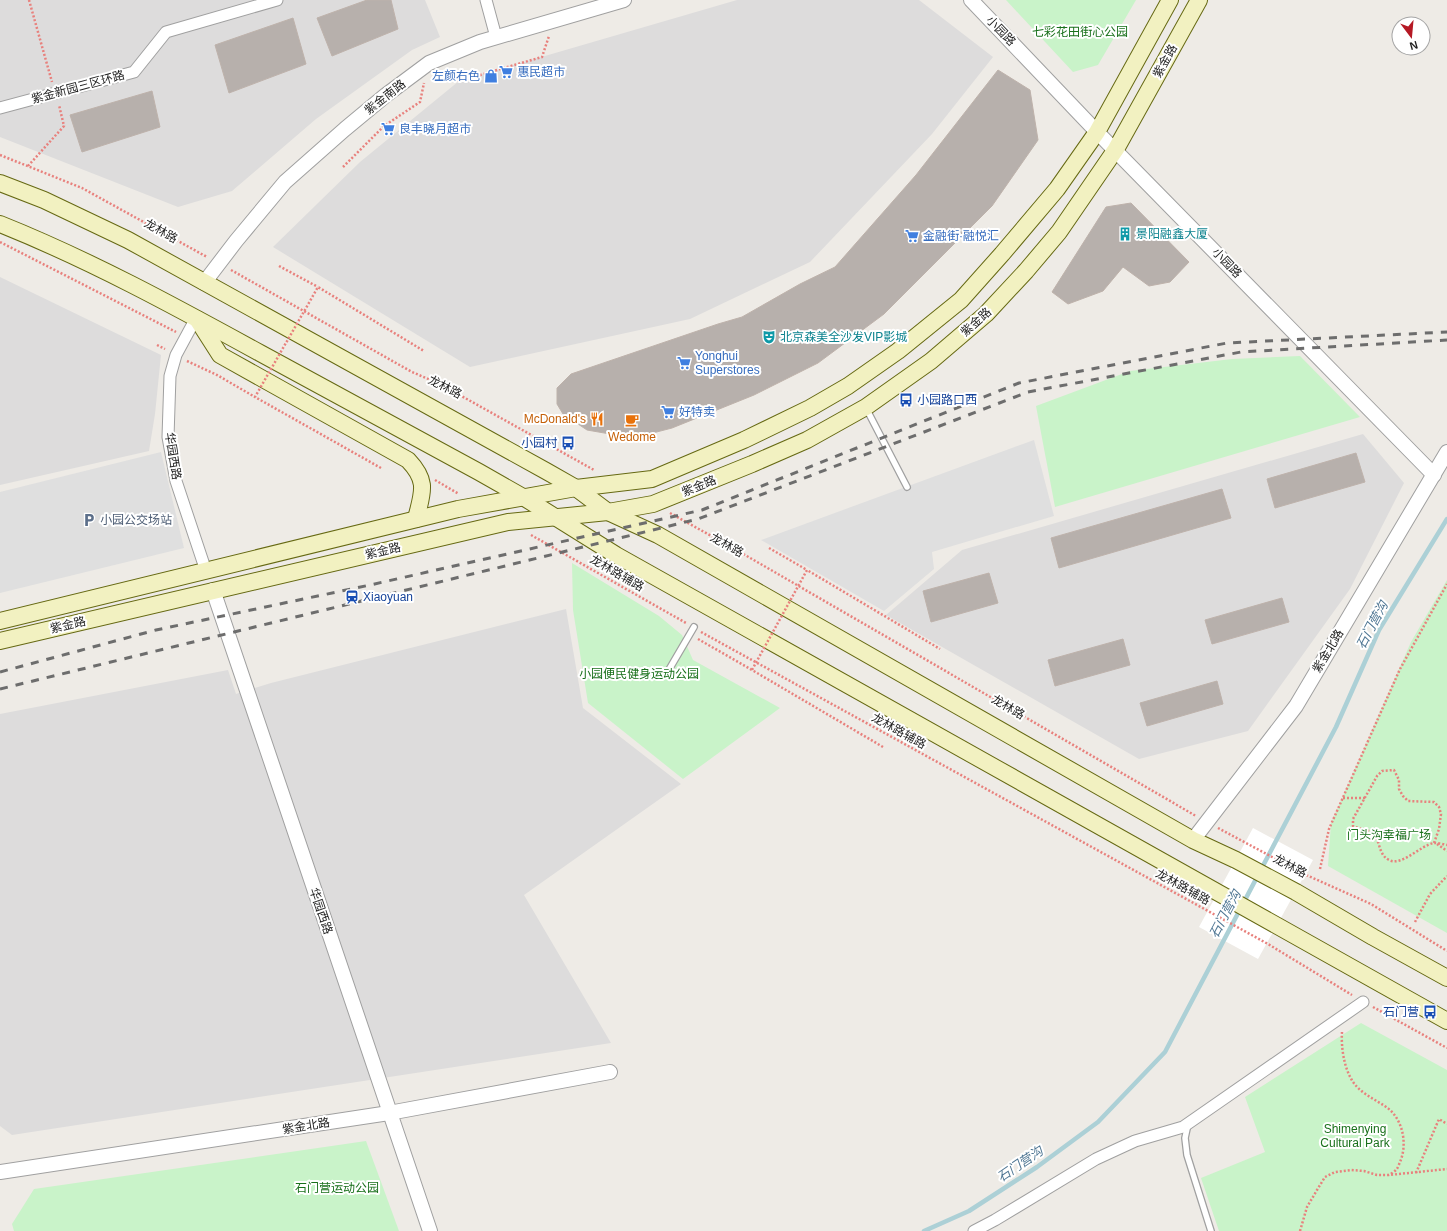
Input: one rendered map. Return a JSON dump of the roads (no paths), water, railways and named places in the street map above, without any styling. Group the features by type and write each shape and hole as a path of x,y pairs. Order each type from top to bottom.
{"main road":[{"name":"紫金路","path":"0,621 416,519 523,497 576,488 652,479 744,440 810,408 848,386 898,351 961,300 982,277 1056,189 1097,132 1170,0"},
{"name":"紫金路","path":"0,641 508,522 553,516 608,512 653,504 800,443 866,407 931,361 986,314 1026,271 1059,232 1116,150 1199,0"},
{"name":"龙林路","path":"0,183 44,200 128,240 576,488 608,512 658,535 1193,840 1236,860 1296,892 1447,978"},
{"path":"0,224 42,242 196,318 523,497 628,563 1447,1021"},
{"path":"196,318 220,355 408,460 417,470 422,480 422,493 416,519"}],"street":[{"name":"紫金新园三区环路","path":"0,108 134,72 166,32 277,0"},
{"path":"486,0 496,37"},
{"name":"紫金南路","path":"204,283 285,182 362,114 429,63 480,42 624,0"},
{"name":"小园路","path":"971,0 1097,132 1434,475"},
{"name":"华园西路","path":"196,318 176,355 170,376 168,437 176,481 206,571"},
{"name":"紫金北路","path":"1193,840 1296,706 1447,452"},
{"name":"华园西路","path":"214,590 430,1231"},
{"path":"974,1231 995,1220 1096,1159 1135,1141 1183,1128 1363,1002"},
{"name":"紫金北路","path":"0,1172 389,1113 610,1072"}],"lane":[{"path":"866,407 907,487"},
{"path":"667,673 694,627"},
{"path":"1188,1124 1185,1138 1187,1155 1211,1231"}],"waterway":[{"name":"石门营沟","path":"924,1231 969,1211 1037,1167 1098,1122 1165,1052 1336,727 1379,630 1447,519"}],"railway":[{"path":"0,672 156,630 370,585 702,510 1019,383 1227,343 1447,332"},
{"path":"0,689 698,519 1028,392 1241,352 1447,340"}],"place":[{"name":"惠民超市","path":"506,72"},
{"name":"左颜右色","path":"491,76"},
{"name":"良丰晓月超市","path":"388,129"},
{"name":"景阳融鑫大厦","path":"1125,234"},
{"name":"金融街·融悦汇","path":"912,236"},
{"name":"北京森美全沙发VIP影城","path":"769,337"},
{"name":"Yonghui Superstores","path":"684,363"},
{"name":"小园路口西","path":"906,400"},
{"name":"好特卖","path":"668,412"},
{"name":"McDonald's","path":"597,419"},
{"name":"Wedome","path":"632,420"},
{"name":"小园村","path":"568,443"},
{"name":"小园公交场站","path":"89,520"},
{"name":"Xiaoyuan","path":"352,597"},
{"name":"石门营","path":"1430,1012"}],"park label":[{"name":"七彩花田街心公园","path":"1080,32"},
{"name":"小园便民健身运动公园","path":"639,674"},
{"name":"门头沟幸福广场","path":"1389,835"},
{"name":"Shimenying Cultural Park","path":"1355,1136"},
{"name":"石门营运动公园","path":"337,1188"}]}
